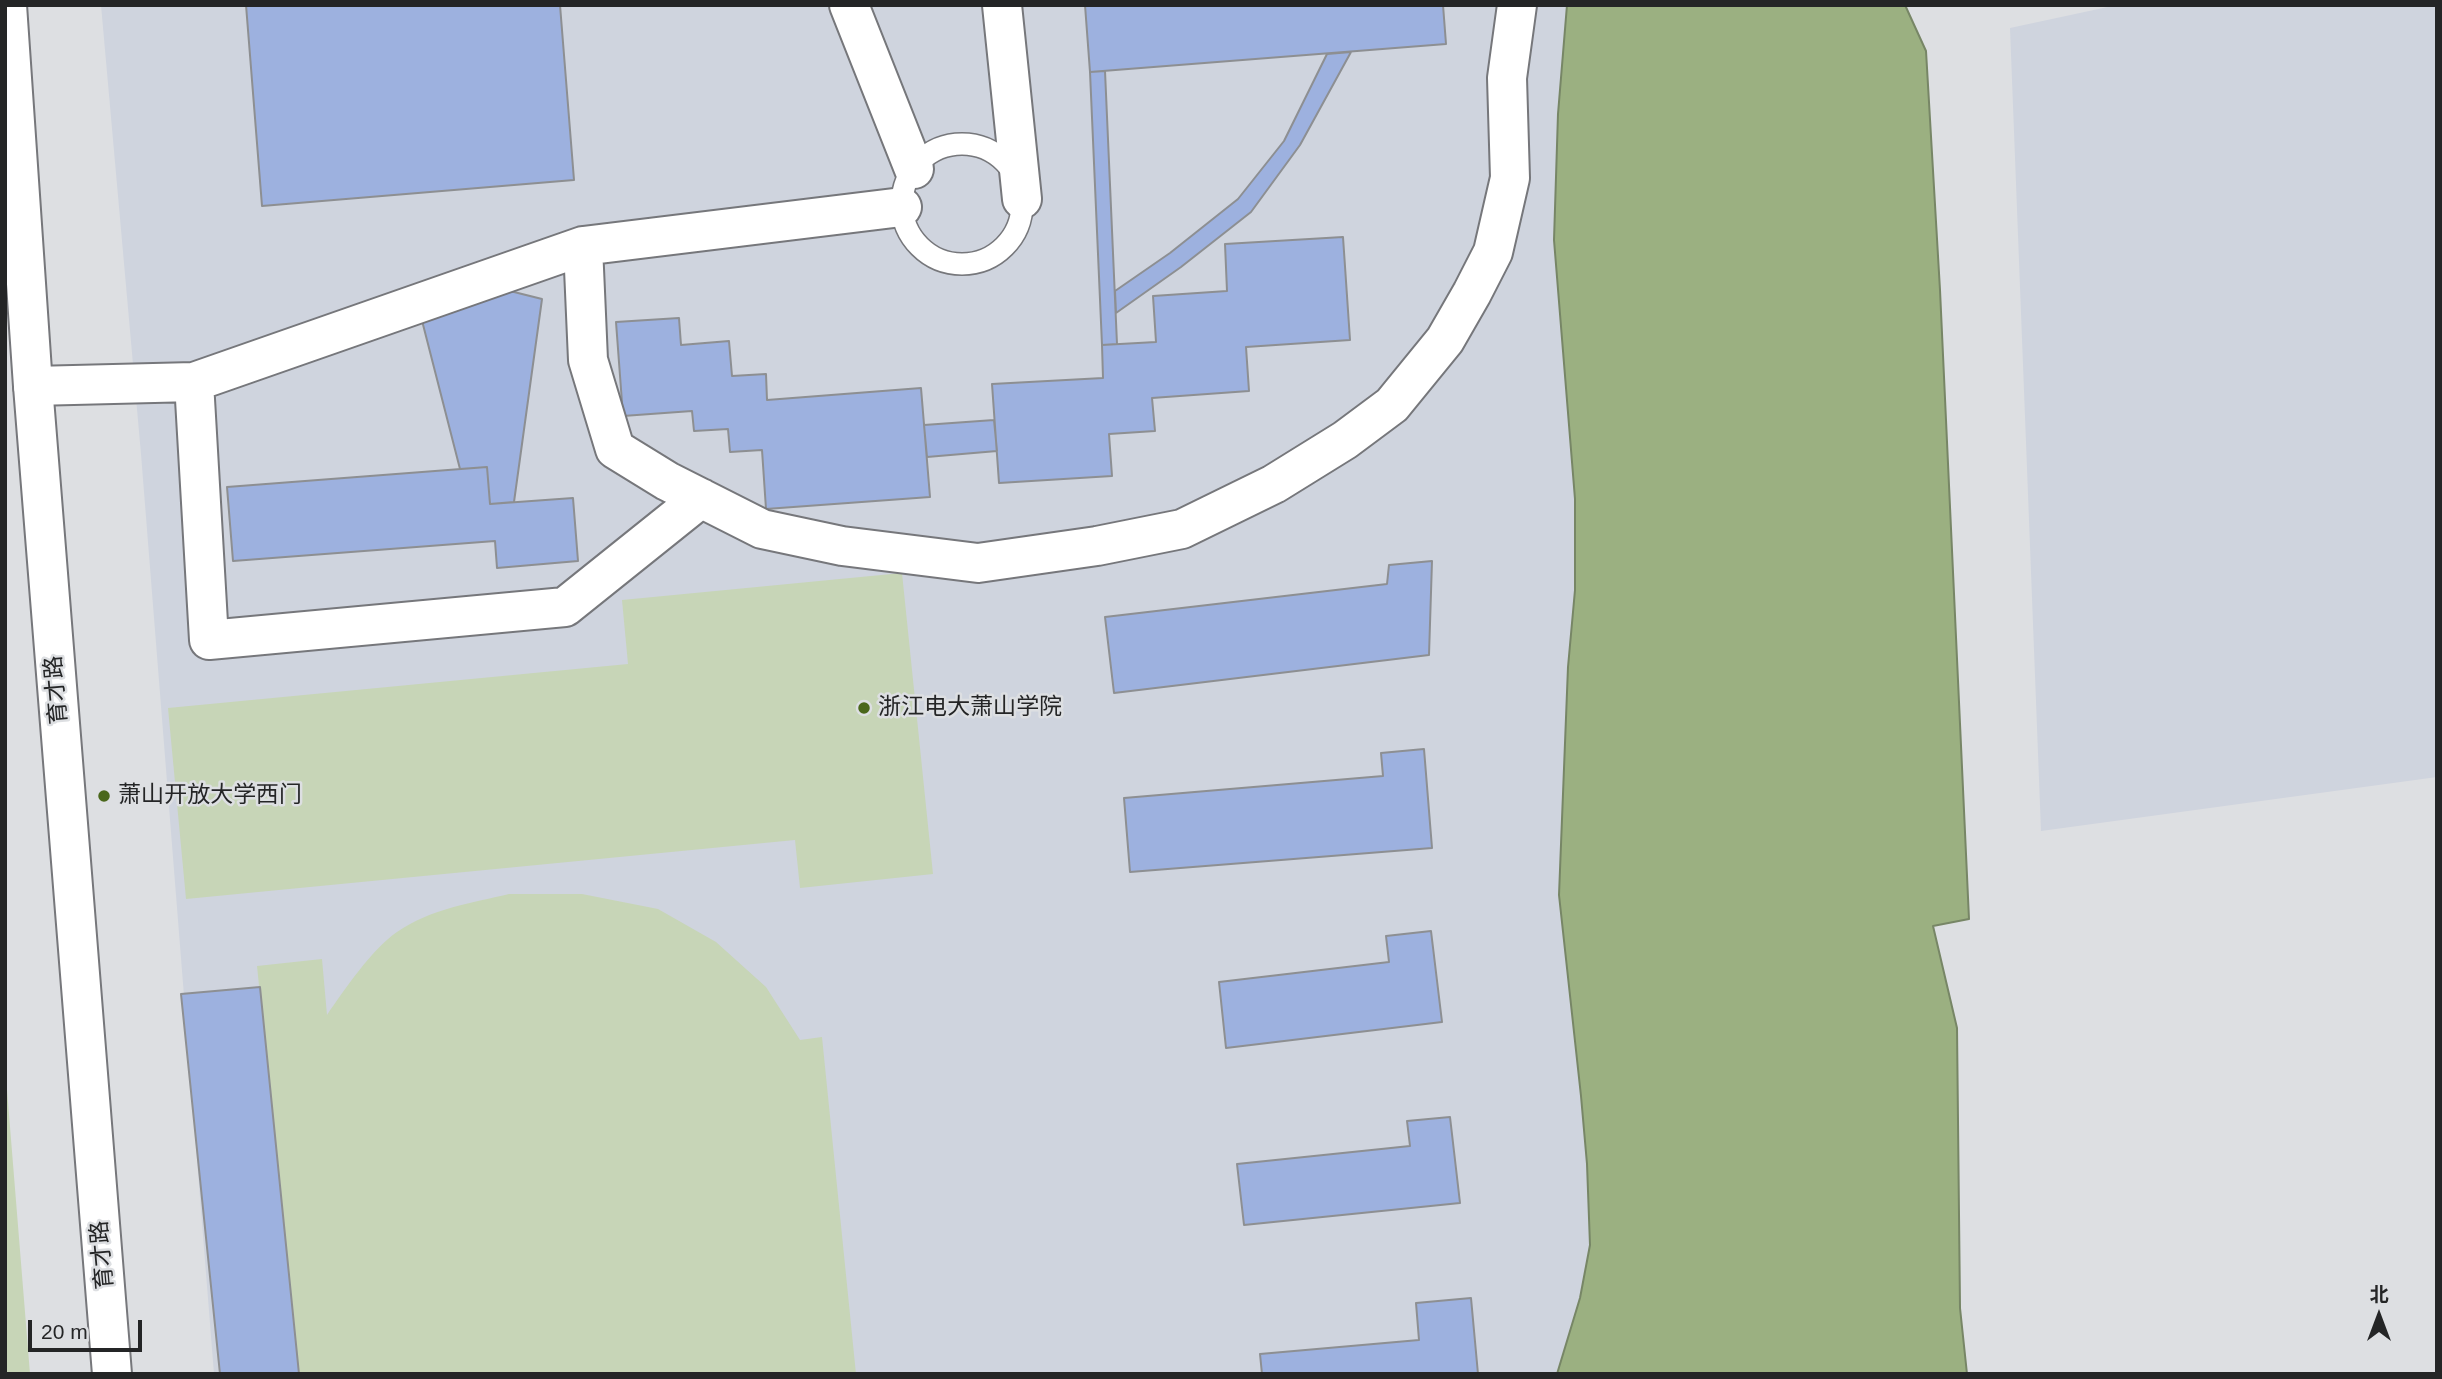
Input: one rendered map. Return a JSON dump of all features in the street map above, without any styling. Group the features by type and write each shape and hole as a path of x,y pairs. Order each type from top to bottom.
{"street":[{"name":"育才路","path":"7,5 33,386 112,1374"},
{"path":"849,5 914,169"},
{"path":"1002,5 1022,199"},
{"path":"583,246 588,360 615,449 667,481 762,528 842,546 978,563 1097,546 1182,528 1286,477 1345,440 1392,405 1445,340 1493,252 1510,178 1507,78 1517,5"},
{"path":"33,386 194,382 583,246 902,208"},
{"path":"194,382 209,640 565,607 701,498"}],"lane":[{"path":"968,145 988,150 1004,162 1017,179 1022,199 1021,217 1014,235 1002,249 985,260 967,264 948,263 930,255 916,242 906,226 902,208 904,187 914,169 929,154 947,146 968,145"}],"shaded area":[{"name":"浙江电大萧山学院","path":"101,5 1567,5 1558,114 1554,240 1575,499 1575,590 1568,667 1559,895 1581,1096 1590,1245 1580,1298 1557,1374 214,1374 141,454"},
{"path":"1567,5 1905,5 1926,51 1940,290 1969,919 1933,926 1957,1028 1960,1308 1967,1374 1557,1374 1580,1298 1590,1245 1581,1096 1559,895 1568,667 1575,590 1575,499 1554,240 1558,114"},
{"path":"2117,5 2437,5 2437,777 2041,831 2010,28"},
{"path":"902,573 933,874 800,888 795,840 186,899 168,708 628,664 622,600"},
{"path":"509,894 582,894 658,909 716,942 766,987 800,1040 822,1037 856,1374 299,1374 257,966 322,959 327,1015 369,959 397,932 437,912"},
{"path":"5,1065 30,1374 5,1374"}],"building":[{"path":"246,5 560,5 574,180 262,206"},
{"path":"1085,5 1443,5 1446,44 1090,72"},
{"path":"1351,52 1300,145 1251,212 1181,267 1116,313 1115,291 1170,253 1238,199 1284,141 1327,54"},
{"path":"1105,71 1117,344 1102,345 1090,72"},
{"path":"1343,237 1350,340 1246,347 1249,391 1152,398 1155,431 1109,434 1112,476 999,483 992,384 1103,378 1102,345 1156,342 1153,296 1227,291 1225,244"},
{"path":"502,289 542,299 514,502 490,504 487,467 460,469 418,305"},
{"path":"679,318 681,345 729,341 732,376 766,374 767,400 921,388 930,497 766,509 762,450 730,452 728,429 694,431 692,411 623,416 616,322"},
{"path":"994,420 997,451 927,457 924,425"},
{"path":"487,467 490,504 573,498 578,561 497,568 495,541 233,561 227,487"},
{"path":"1432,561 1429,655 1114,693 1105,617 1387,584 1389,565"},
{"path":"1424,749 1432,848 1130,872 1124,798 1383,776 1381,753"},
{"path":"1431,931 1442,1022 1226,1048 1219,982 1389,962 1386,936"},
{"path":"260,987 299,1374 220,1374 181,994"},
{"path":"1450,1117 1460,1203 1244,1225 1237,1164 1410,1146 1407,1121"},
{"path":"1471,1298 1478,1374 1262,1374 1260,1354 1419,1340 1416,1303"}],"place":[{"name":"浙江电大萧山学院","path":"864,708"},
{"name":"萧山开放大学西门","path":"104,796"}]}
